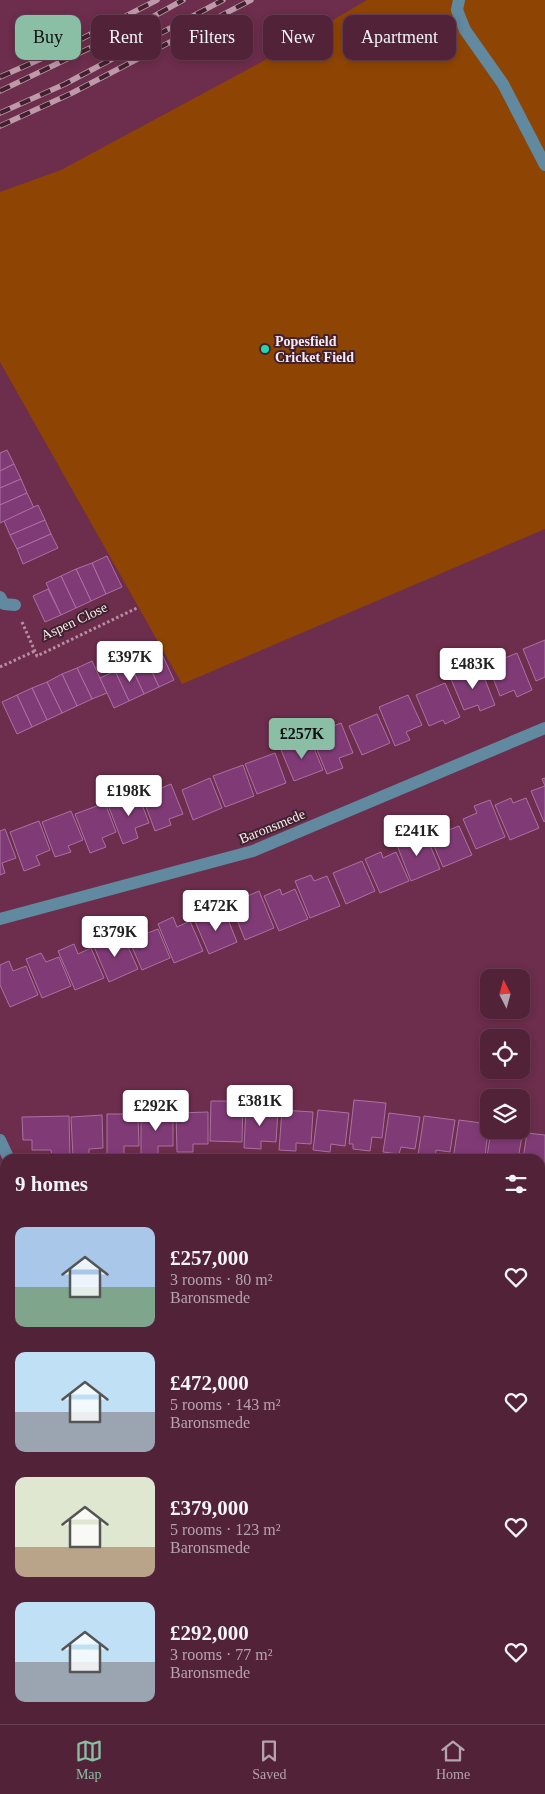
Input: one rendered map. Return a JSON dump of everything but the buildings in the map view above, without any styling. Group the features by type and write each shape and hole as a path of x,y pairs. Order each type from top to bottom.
{"street":[{"path":"459,0 457,10 465,30 503,84 545,165"},
{"path":"0,597 4,604 15,605"},
{"name":"Baronsmede","path":"0,919 253,852 545,728"},
{"path":"0,1140 7,1154"}],"path":[{"name":"Aspen Close","path":"15,605 37,656 137,608"},
{"path":"0,666 34,651"}],"shaded area":[{"name":"Popesfield Cricket Field","path":"367,0 545,0 545,529 182,684 0,362 0,192 61,170 265,60 333,60 333,20"}],"railway":[{"path":"0,77 52,54 157,0"},
{"path":"0,91 138,25 183,0"},
{"path":"0,113 65,84 223,0"},
{"path":"0,126 72,93 251,0"}],"place":[{"name":"Popesfield Cricket Field","path":"265,349"}]}
